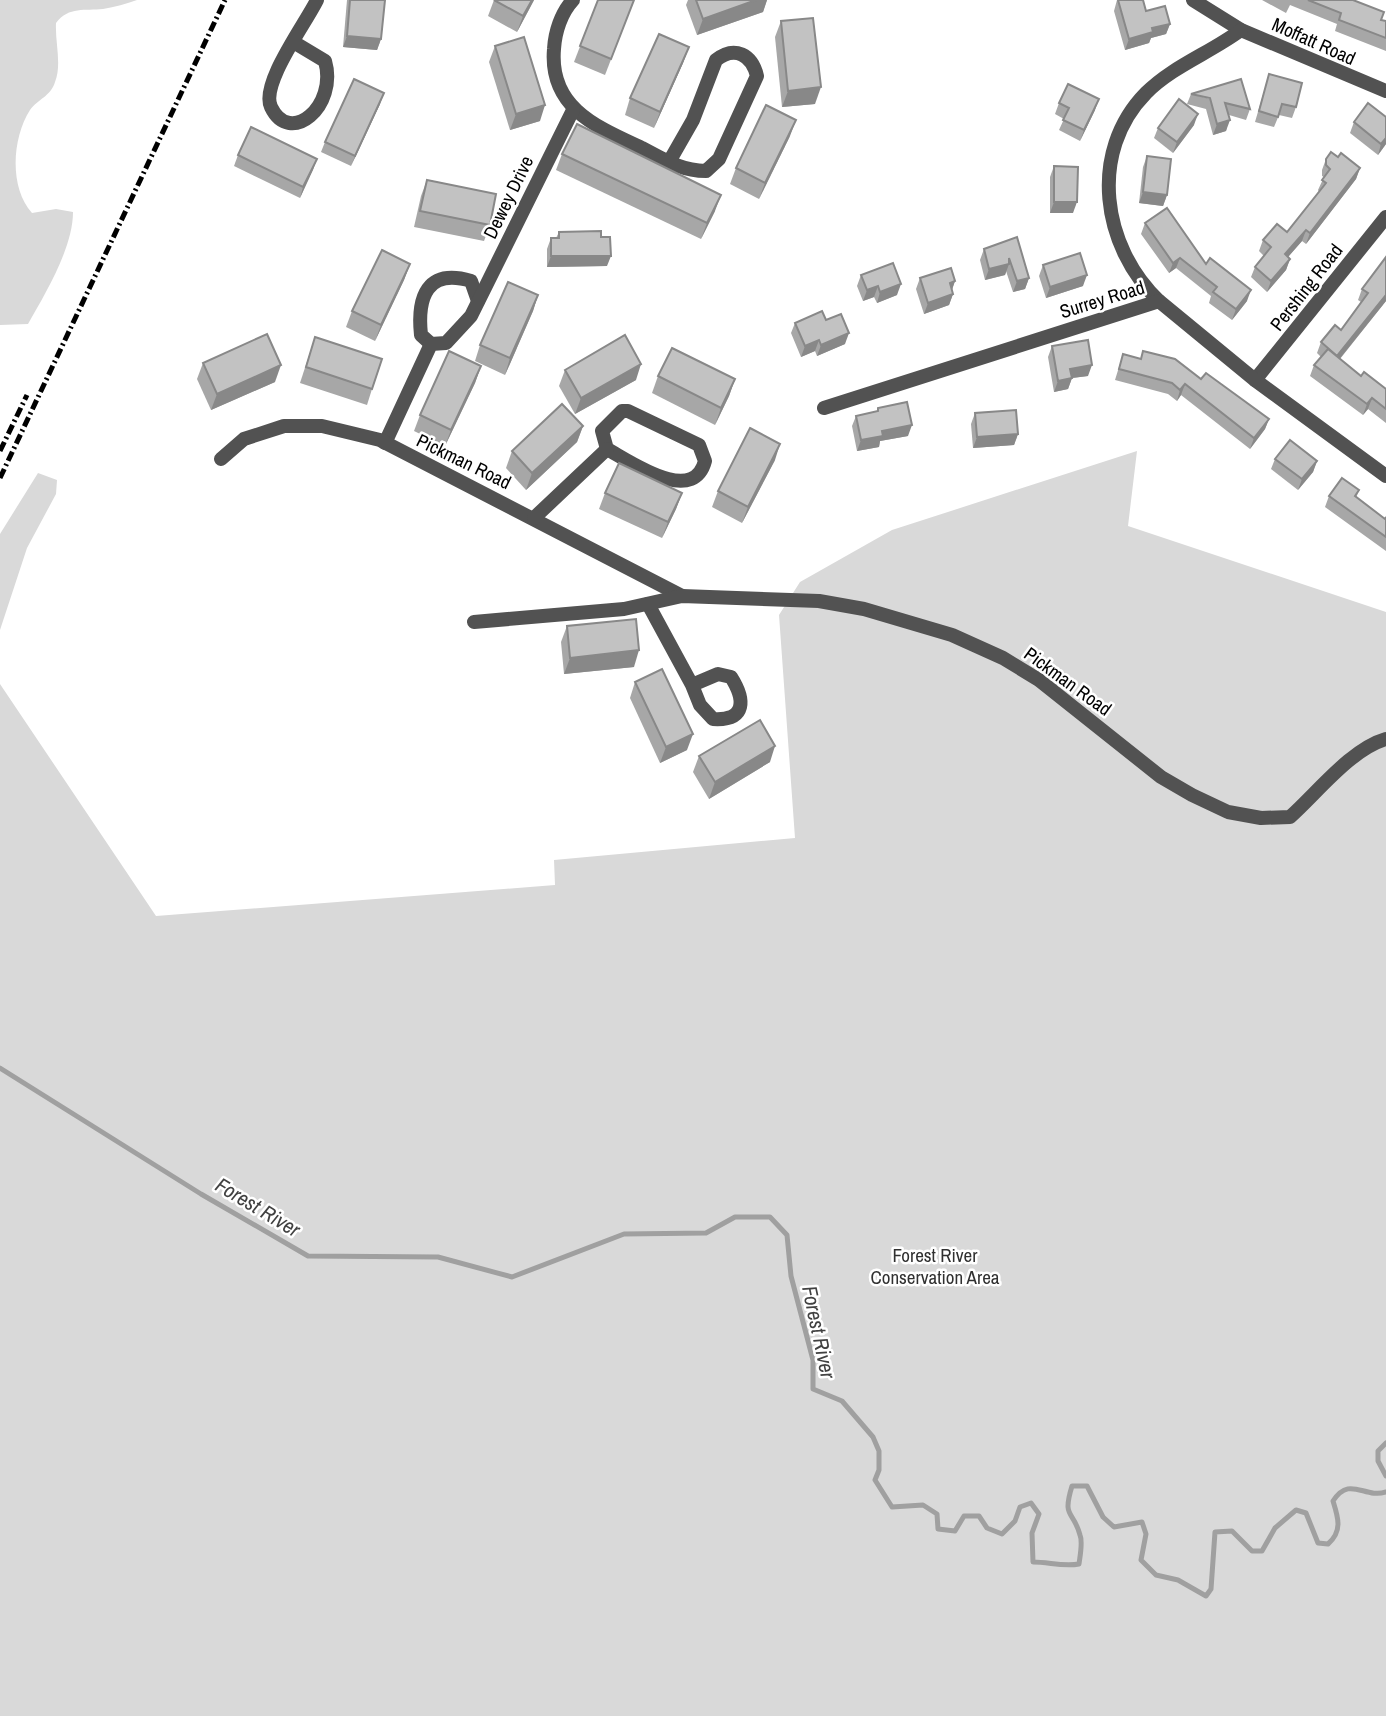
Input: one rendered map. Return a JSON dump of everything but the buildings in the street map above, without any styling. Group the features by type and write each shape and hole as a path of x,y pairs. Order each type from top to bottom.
{"street":[{"path":"295,43 325,61 330,78 318,108 309,119 298,122 276,115 270,105 270,92 276,75 317,0"},
{"path":"573,0 560,21 553,58 556,78 573,110 590,124 669,162 687,170 706,171 719,159 757,76 754,64 744,54 724,54 716,60 693,120 669,162"},
{"name":"Moffatt Road","path":"1193,0 1241,30 1386,91"},
{"path":"1158,302 1134,274 1115,234 1109,187 1117,138 1129,115 1146,93 1166,76 1241,30"},
{"name":"Dewey Drive","path":"432,344 446,343 478,302 573,110"},
{"name":"Pershing Road","path":"1255,380 1386,217"},
{"path":"384,443 432,344 421,335 419,321 420,304 427,288 440,278 456,276 471,281 478,302"},
{"name":"Surrey Road","path":"824,408 1158,302 1255,380 1386,476"},
{"path":"628,411 699,445 705,461 698,476 691,480 677,481 655,474 607,449 602,431 614,417 628,411"},
{"name":"Pickman Road","path":"220,459 244,439 284,426 322,426 380,440 682,596"},
{"path":"534,518 607,449"},
{"name":"Pickman Road","path":"474,622 624,609 682,596 818,601 864,609 952,635 1003,658 1039,680 1161,777 1228,812 1261,818 1290,817 1351,759 1373,743 1386,739"},
{"path":"648,604 692,685"}],"green space":[{"path":"0,0 137,0 103,9 72,12 56,23 57,75 51,91 33,106 24,121 17,148 17,177 19,190 32,213 56,209 73,212 72,226 57,270 28,324 0,325"},
{"name":"Forest River Conservation Area","path":"1137,451 1128,526 1386,612 1386,1716 0,1716 0,684 156,916 555,885 554,860 795,838 779,615 800,582 892,530"},
{"path":"38,473 57,480 56,494 27,548 0,630 0,534"}],"waterway":[{"name":"Forest River","path":"0,1068 201,1194 308,1256 438,1257 512,1277 624,1234 706,1233 735,1217 770,1217 787,1235 791,1276 813,1360 813,1389 842,1401 873,1437 879,1451 879,1470 875,1480 892,1507 923,1505 937,1514 938,1529 955,1531 964,1516 979,1516 987,1528 1002,1534 1015,1521 1020,1507 1031,1503 1039,1514 1032,1533 1033,1562 1079,1564 1081,1538 1068,1504 1072,1486 1087,1486 1103,1517 1114,1527 1142,1522 1146,1534 1141,1560 1156,1575 1178,1580 1206,1596 1211,1589 1215,1532 1232,1531 1252,1551 1262,1551 1275,1528 1296,1510 1306,1513 1318,1543 1328,1544 1336,1534 1338,1518 1333,1501 1339,1493 1351,1489 1371,1493 1386,1492"},
{"name":"Forest River","path":"1386,1443 1378,1451 1378,1461 1386,1476"}],"railway":[{"path":"0,478 225,0"},
{"path":"0,451 27,395"}]}
